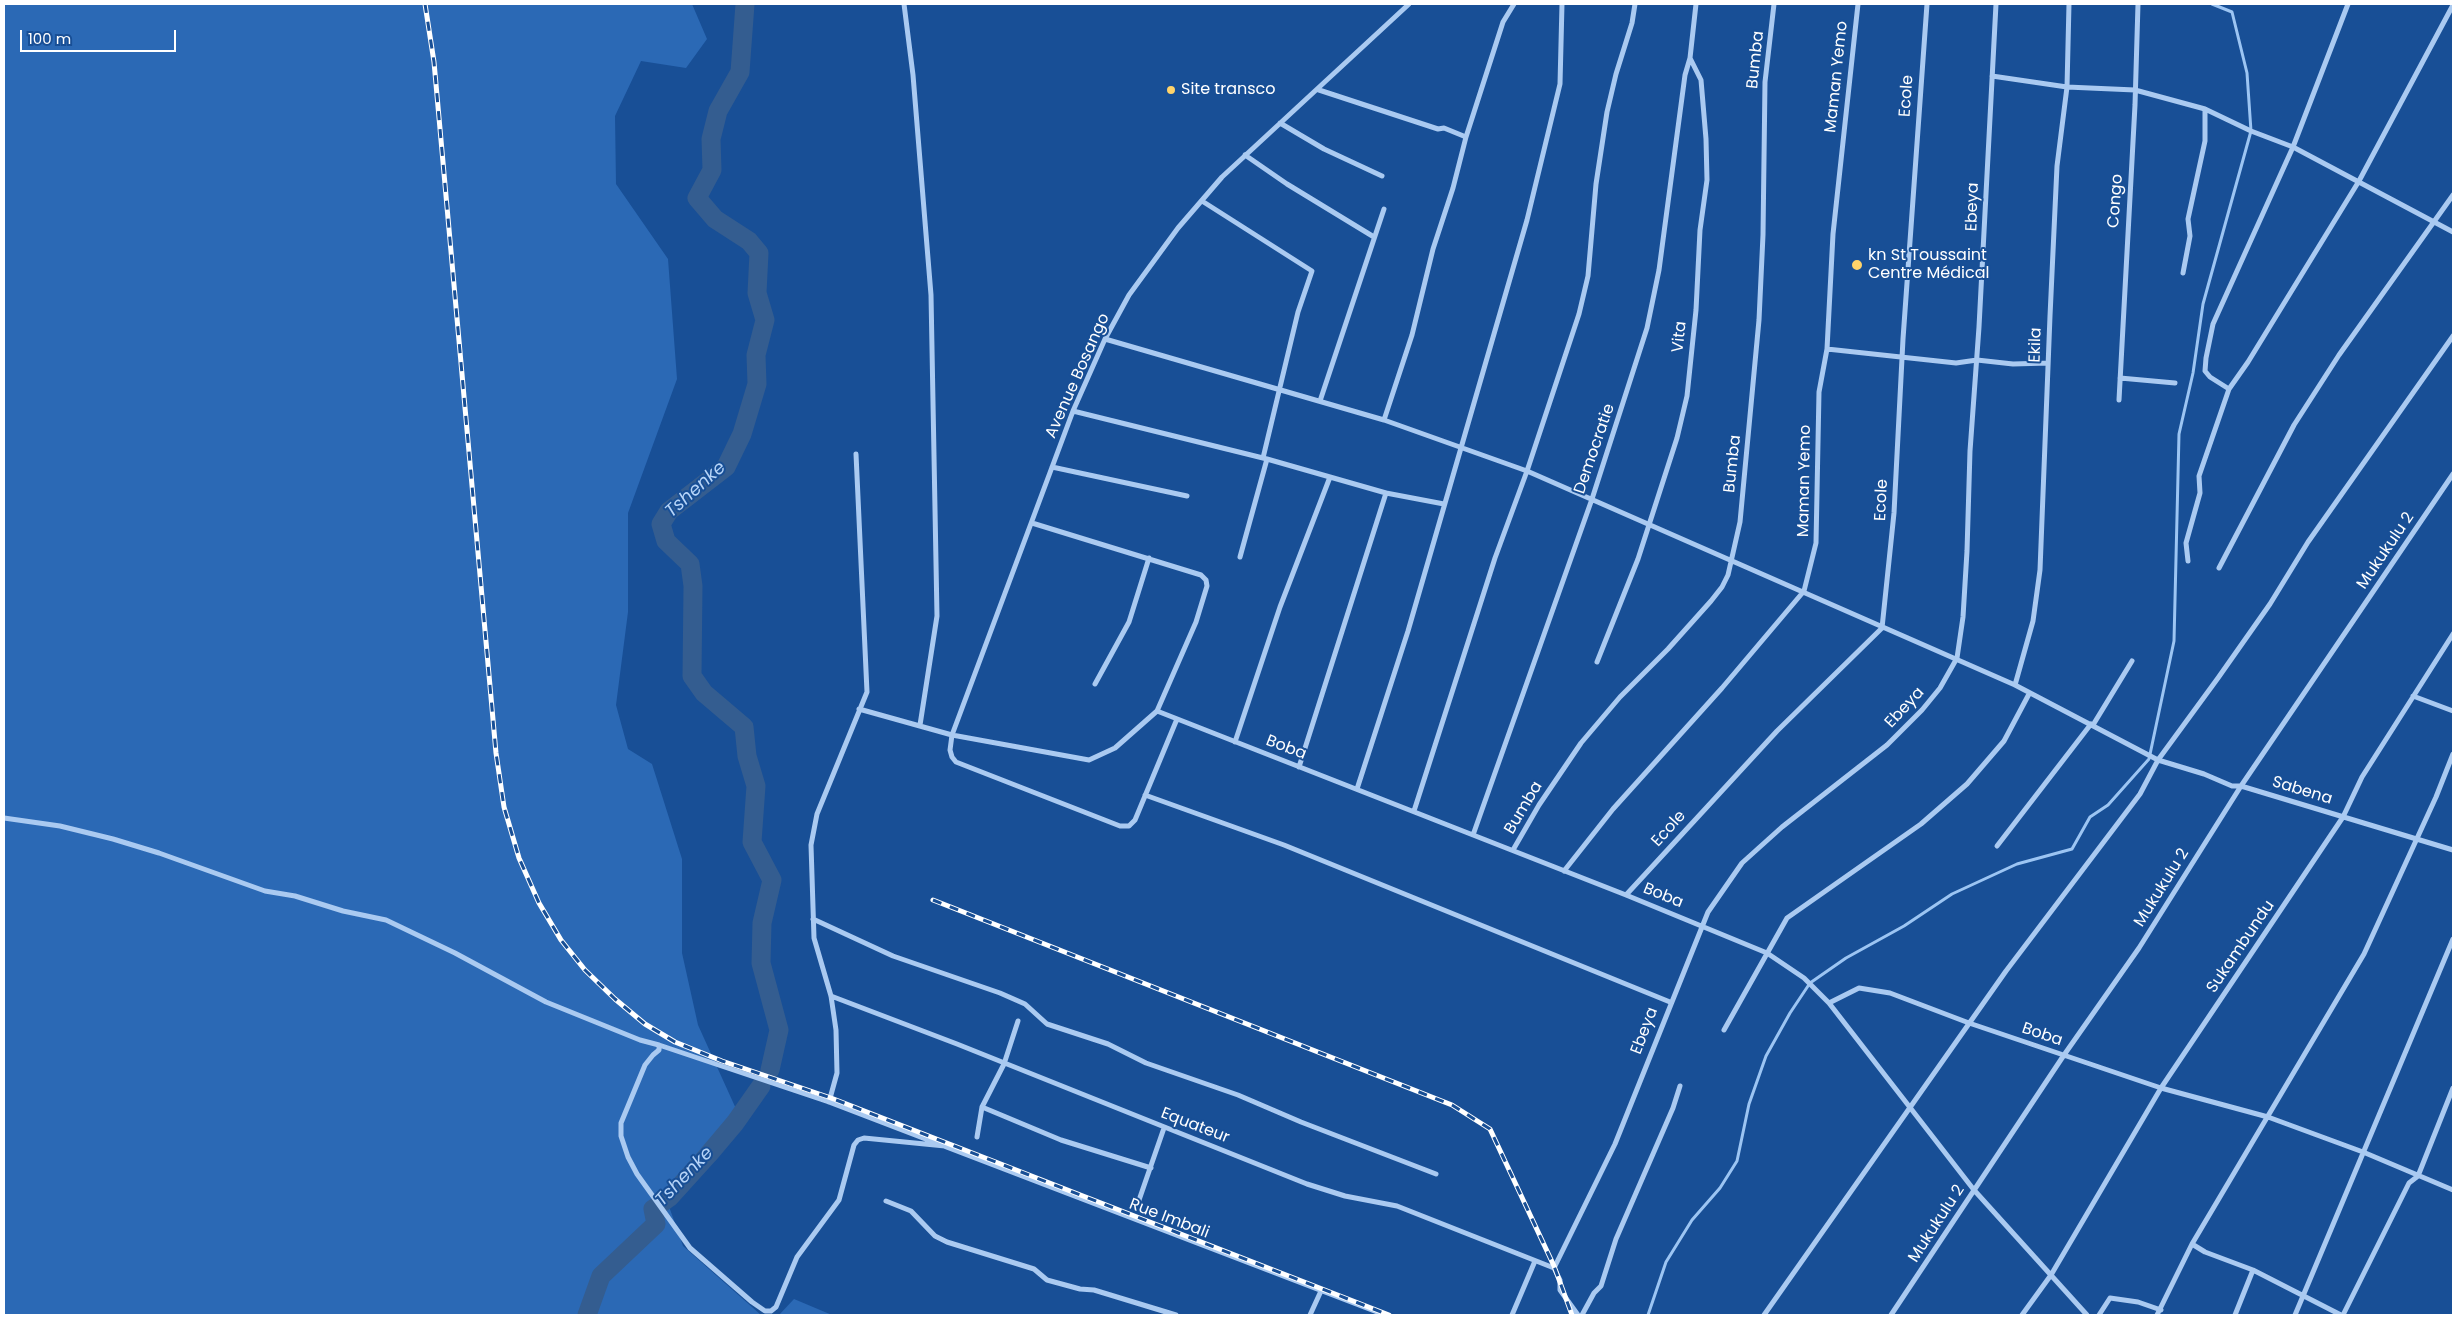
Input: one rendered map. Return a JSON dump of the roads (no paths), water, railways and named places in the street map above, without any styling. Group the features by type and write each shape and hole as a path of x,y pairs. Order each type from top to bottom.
{"street":[{"path":"904,4 913,75 931,295 936,616 920,725"},
{"name":"Avenue Bosango","path":"952,735 1073,411 1105,339 1129,295 1178,228 1245,155 1319,90 1348,59 1409,4"},
{"path":"1384,420 1412,335 1433,248 1453,188 1466,137 1503,22 1514,4"},
{"path":"1357,789 1408,631 1527,220 1557,105 1561,77 1562,4"},
{"path":"1414,811 1495,558 1527,471 1582,304 1588,276 1596,184 1607,112 1616,74 1632,23 1634,4"},
{"path":"1690,58 1696,4"},
{"name":"Bumba","path":"1513,850 1539,805 1581,744 1620,696 1668,649 1722,587 1731,562 1740,522 1759,320 1763,235 1765,82 1774,4"},
{"name":"Maman Yemo","path":"1564,871 1613,809 1722,688 1804,591 1816,543 1820,392 1827,349 1833,234 1858,4"},
{"name":"Ecole","path":"1626,895 1771,737 1882,628 1894,514 1902,357 1927,4"},
{"name":"Ebeya","path":"1554,1268 1615,1144 1701,925 1714,901 1742,863 1797,815 1887,746 1928,703 1957,658 1963,617 1970,450 1977,360 1996,4"},
{"name":"Ekila","path":"2015,685 2038,596 2057,166 2066,87 2069,4"},
{"name":"Congo","path":"2119,400 2138,4"},
{"path":"2229,389 2210,378 2205,371 2214,324 2293,147 2348,4"},
{"path":"2188,561 2186,543 2200,493 2199,476 2229,389 2248,362 2359,182 2453,5"},
{"name":"Democratie","path":"1472,835 1592,499 1647,328 1659,270 1685,75 1690,58"},
{"name":"Vita","path":"1597,662 1626,595 1684,415 1696,310 1700,230 1707,180 1701,80 1690,58"},
{"path":"1992,76 2066,87 2135,90 2205,109 2251,131 2293,147 2453,232"},
{"path":"1319,90 1438,129 1444,128 1466,137"},
{"path":"2183,273 2190,236 2188,218 2205,141 2205,109"},
{"path":"1280,123 1324,150 1382,176"},
{"path":"1245,155 1287,184 1374,237"},
{"path":"2219,568 2294,425 2339,355 2453,195"},
{"path":"1202,201 1312,271 1298,312 1279,389 1265,458 1240,556"},
{"path":"1320,400 1384,209"},
{"path":"1764,1315 2006,971 2140,794 2158,760 2270,604 2308,542 2453,336"},
{"name":"Sabena","path":"1105,339 1384,420 1527,471 1731,562 1804,591 1882,628 1957,658 2015,685 2158,760 2204,774 2232,786 2241,786 2453,850"},
{"path":"1827,349 1956,364 1977,360 2013,364 2048,363"},
{"path":"2120,378 2175,383"},
{"path":"1073,411 1265,458 1386,493 1444,504"},
{"path":"830,1102 837,1073 838,1052 831,996 814,938 811,845 817,814 867,692 856,454"},
{"path":"1052,467 1187,496"},
{"name":"Mukukulu 2","path":"1891,1315 2064,1055 2140,948 2241,786 2453,474"},
{"path":"1235,742 1280,608 1330,477"},
{"path":"1299,767 1386,493"},
{"path":"859,709 952,735 1089,760 1115,748 1158,711 1196,622 1207,586 1206,580 1201,575 1032,523"},
{"path":"1095,684 1129,622 1149,558"},
{"name":"Sukambundu","path":"2022,1315 2051,1275 2162,1088 2343,816 2362,777 2453,634"},
{"path":"1997,846 2092,725 2132,661"},
{"path":"1724,1030 1787,918 1921,824 1967,784 2004,741 2029,694"},
{"path":"2413,696 2453,711"},
{"name":"Boba","path":"1158,711 1513,850 1767,953 1804,978 1828,1003 1859,988 1910,999 1969,1023 2162,1088 2268,1118 2363,1152 2453,1190"},
{"path":"952,735 950,750 952,758 956,762 1120,826 1130,826 1135,820 1177,719"},
{"path":"2099,1315 2110,1298 2138,1302 2159,1313 2192,1244 2364,954 2436,798 2453,754"},
{"path":"1144,795 1284,845 1670,1002"},
{"name":"Rue Imbali","path":"4,818 60,826 113,839 159,853 257,888 318,902 342,911 386,920 455,953 546,1002 640,1040 830,1102 1385,1315"},
{"path":"813,919 892,956 1000,993 1025,1004 1047,1024 1108,1044 1146,1063 1238,1095 1301,1122 1436,1174"},
{"path":"2295,1315 2453,939"},
{"name":"Equateur","path":"831,996 1307,1184 1344,1196 1397,1206 1554,1268"},
{"path":"1828,1003 1974,1190 2087,1315"},
{"path":"977,1137 982,1107 1004,1064 1018,1021"},
{"path":"659,1045 660,1050 645,1065 620,1130 632,1166 690,1248 756,1306 765,1311 771,1311 776,1307 786,1288 797,1257 839,1200 854,1145 858,1140 864,1138 945,1146"},
{"path":"1554,1268 1560,1280 1560,1290 1580,1315 1594,1293 1601,1286 1616,1239 1673,1108 1680,1086"},
{"path":"2192,1244 2205,1252 2253,1270 2342,1315 2409,1183 2418,1176 2453,1088"},
{"path":"982,1107 1080,1147 1151,1168"},
{"path":"1138,1203 1164,1128"},
{"path":"886,1201 911,1211 935,1236 947,1242 1034,1269 1047,1280 1080,1289 1094,1290 1176,1315"},
{"path":"1512,1315 1535,1261"},
{"path":"2235,1315 2253,1270"},
{"path":"1310,1315 1321,1290"}],"waterway":[{"name":"Tshenke","path":"745,4 740,72 718,111 711,139 712,170 697,198 715,219 749,241 759,253 757,293 765,320 756,355 757,384 742,434 726,467 669,511 661,524 666,541 690,564 693,586 692,676 704,693 744,727 747,756 756,786 752,842 772,880 762,923 761,963 779,1030 770,1070"},
{"path":"1648,1315 1666,1262 1692,1220 1720,1188 1737,1161 1749,1104 1766,1056 1790,1013 1810,983 1846,958 1904,926 1952,894 2017,864 2072,849 2090,817 2108,805 2149,759 2174,641 2179,434 2193,373 2203,304 2251,131 2247,73 2232,12 2212,4"},
{"name":"Tshenke","path":"587,1315 601,1276 656,1224 653,1209 670,1197 708,1155 735,1123 761,1086"}],"railway":[{"path":"425,4 434,62 496,753 504,807 519,858 539,903 561,940 585,970 615,999 645,1024 675,1042 722,1061 831,1098 1389,1315"},
{"path":"933,900 1452,1105 1490,1129 1554,1266 1572,1315"}],"place":[{"name":"Site transco","path":"1171,90"},
{"name":"kn St Toussaint Centre Médical","path":"1857,265"}]}
